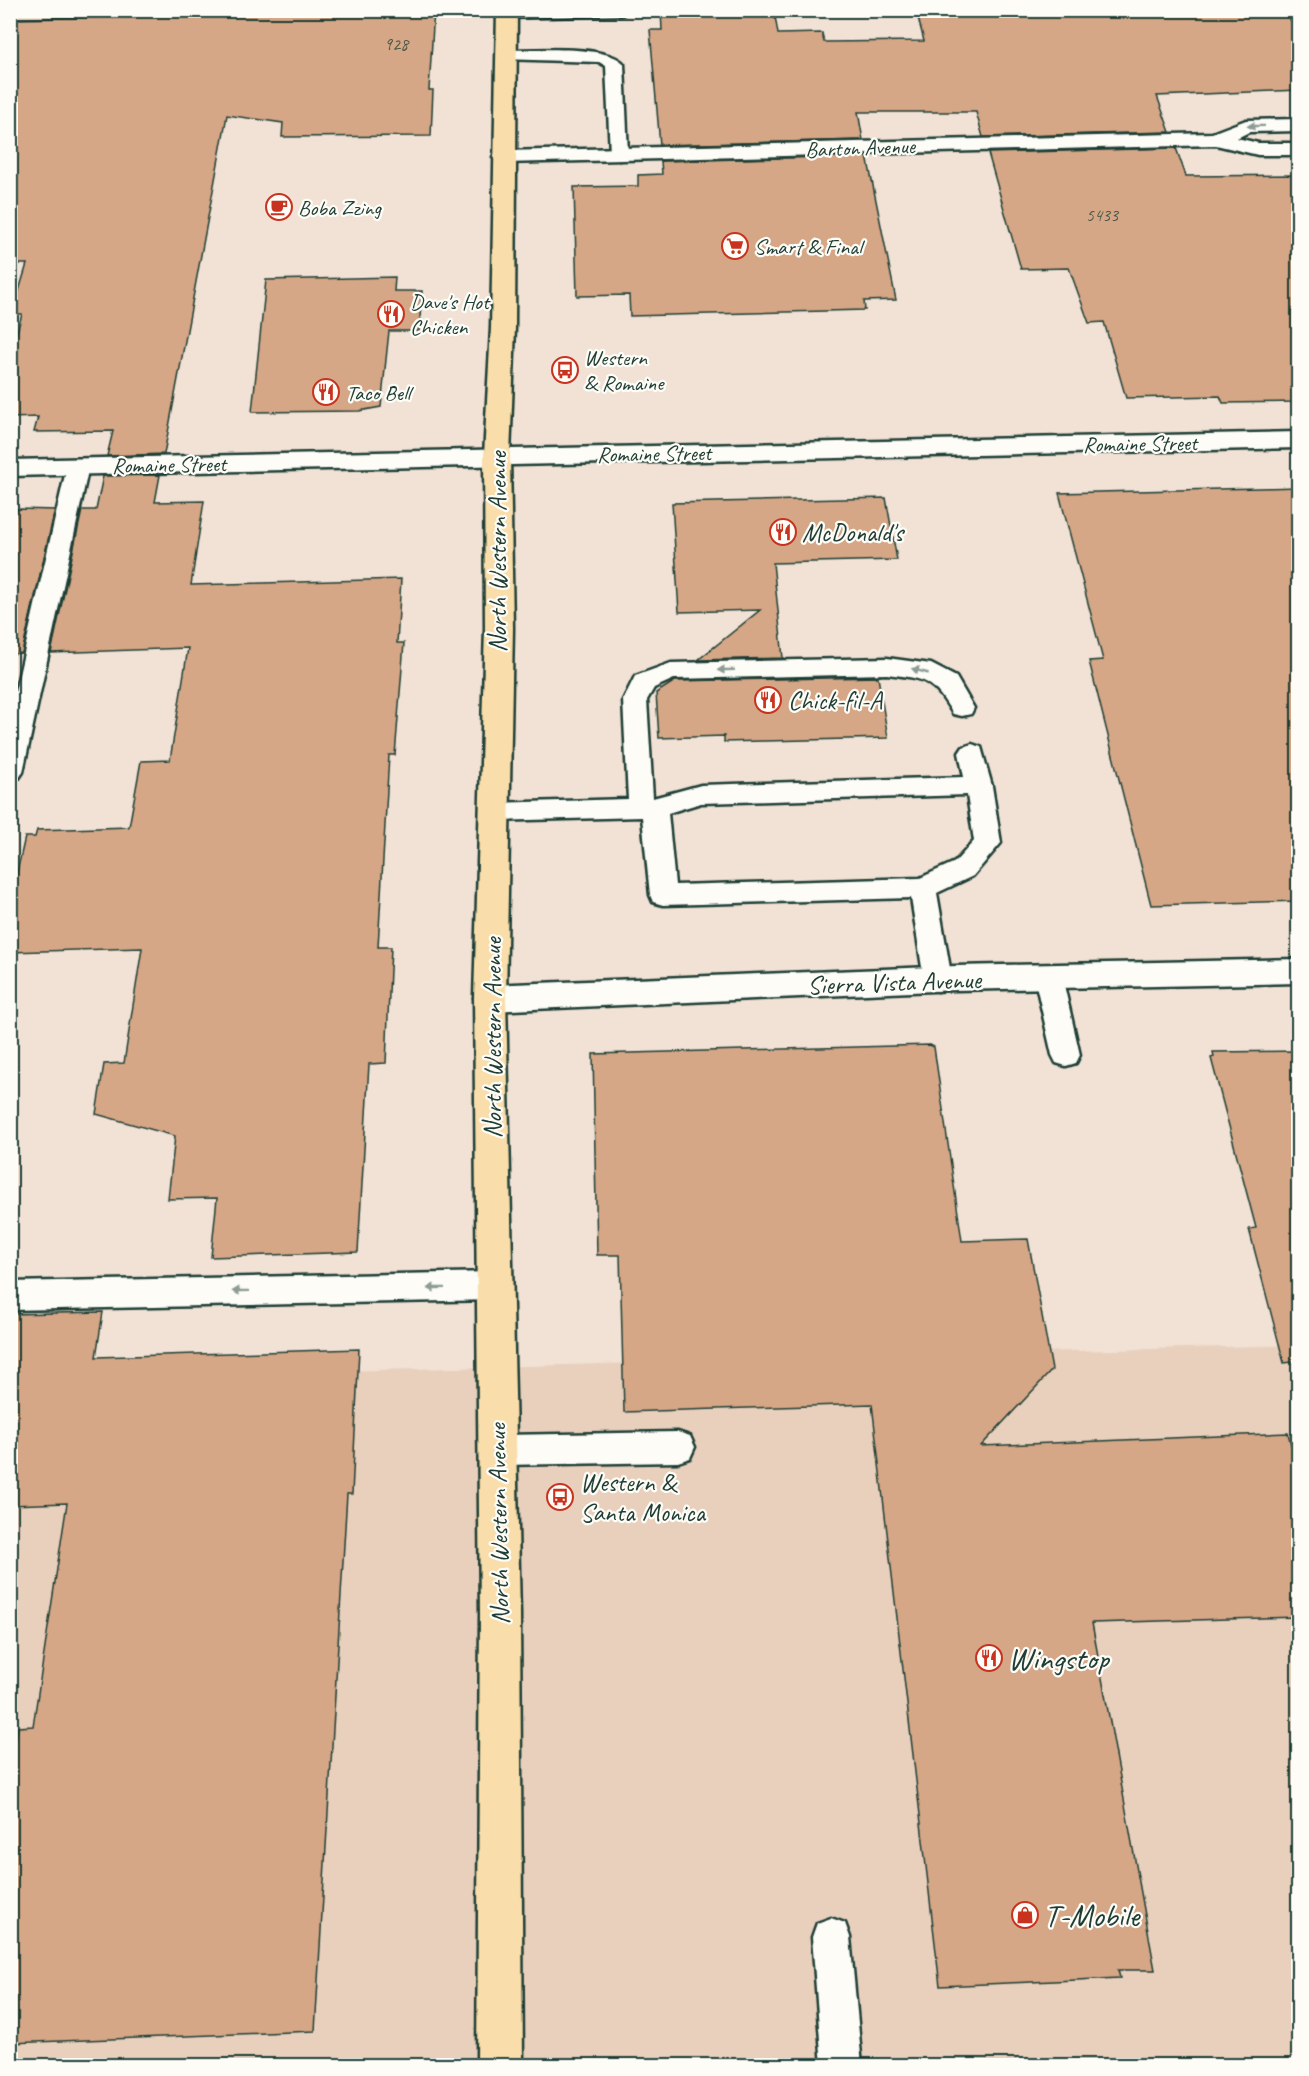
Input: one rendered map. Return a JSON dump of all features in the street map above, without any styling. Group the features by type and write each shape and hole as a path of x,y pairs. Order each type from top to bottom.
{"main road":[{"name":"North Western Avenue","path":"500,2066 498,1450 490,998 500,535 497,456 503,328 507,12"}],"street":[{"name":"Barton Avenue","path":"1216,139 1246,126 1299,125"},
{"name":"Barton Avenue","path":"504,157 1216,139 1258,149 1299,149"},
{"name":"Romaine Street","path":"10,468 1299,440"},
{"name":"Sierra Vista Avenue","path":"490,998 1048,976 1299,971"}],"lane":[{"path":"507,12 622,10"},
{"path":"506,55 603,57 615,64 619,154"},
{"path":"10,772 78,466"},
{"path":"962,708 947,683 922,670 887,666 671,671 644,682 635,699 648,807 663,895 923,888 964,869 988,843 972,753"},
{"path":"494,812 648,807 701,794 979,786"},
{"path":"923,888 938,980"},
{"path":"1048,976 1066,1055"},
{"path":"10,1296 495,1286"},
{"path":"498,1450 678,1447"},
{"path":"831,1937 842,2066"}],"shaded area":[{"path":"1298,1345 1298,2065 11,2065 10,1380"}],"building":[{"path":"114,10 434,10 429,90 433,90 431,136 282,137 283,123 227,115 164,454 107,456 113,431 34,432 38,417 10,418 10,358 22,314 12,314 27,264 10,264 10,19 113,17"},
{"path":"661,10 774,10 778,34 822,33 824,42 924,41 916,10 1285,10 1299,36 1299,90 1157,96 1170,132 983,137 976,112 858,112 863,140 660,145 650,30 662,30"},
{"path":"1176,148 1186,176 1299,175 1299,402 1223,403 1220,396 1126,398 1104,322 1089,323 1069,268 1021,269 988,153"},
{"path":"867,156 896,300 864,301 865,310 630,316 629,295 577,296 574,187 638,186 638,175 662,174 661,161"},
{"path":"395,277 394,291 422,291 419,331 389,331 381,407 359,411 252,412 266,280"},
{"path":"160,475 155,502 204,501 191,585 401,579 397,643 404,643 395,755 389,755 378,947 391,947 386,1063 369,1064 358,1252 211,1257 217,1198 168,1199 175,1136 96,1114 104,1064 124,1063 142,948 10,952 10,903 25,837 35,837 37,830 129,827 141,761 170,760 188,648 51,653 82,510 96,510 103,476"},
{"path":"1299,487 1299,901 1151,905 1089,661 1103,660 1059,493"},
{"name":"McDonald's","path":"886,498 897,560 773,563 783,658 698,660 760,610 679,612 672,503"},
{"path":"17,509 55,510 22,653 10,654 10,530"},
{"path":"878,677 888,738 724,742 724,736 659,738 656,693 675,681"},
{"path":"930,1045 934,1047 962,1241 1028,1239 1052,1370 981,1446 1288,1433 1299,1476 1299,1617 1092,1623 1155,1970 1118,1970 1120,1978 940,1986 872,1404 624,1412 620,1255 597,1255 593,1054"},
{"path":"1299,1051 1299,1361 1284,1363 1249,1229 1256,1228 1211,1058 1214,1057 1213,1052"},
{"path":"103,1312 96,1357 359,1349 352,1494 347,1494 315,2031 10,2043 10,1777 18,1727 33,1726 67,1503 10,1505 10,1314"}],"place":[{"name":"Boba Zzing","path":"279,207"},
{"name":"Smart & Final","path":"735,246"},
{"name":"Dave's Hot Chicken","path":"391,314"},
{"name":"Western & Romaine","path":"565,370"},
{"name":"Taco Bell","path":"326,392"},
{"name":"McDonald's","path":"783,532"},
{"name":"Chick-fil-A","path":"768,700"},
{"name":"Western & Santa Monica","path":"560,1497"},
{"name":"Wingstop","path":"989,1658"},
{"name":"T-Mobile","path":"1025,1915"}]}
